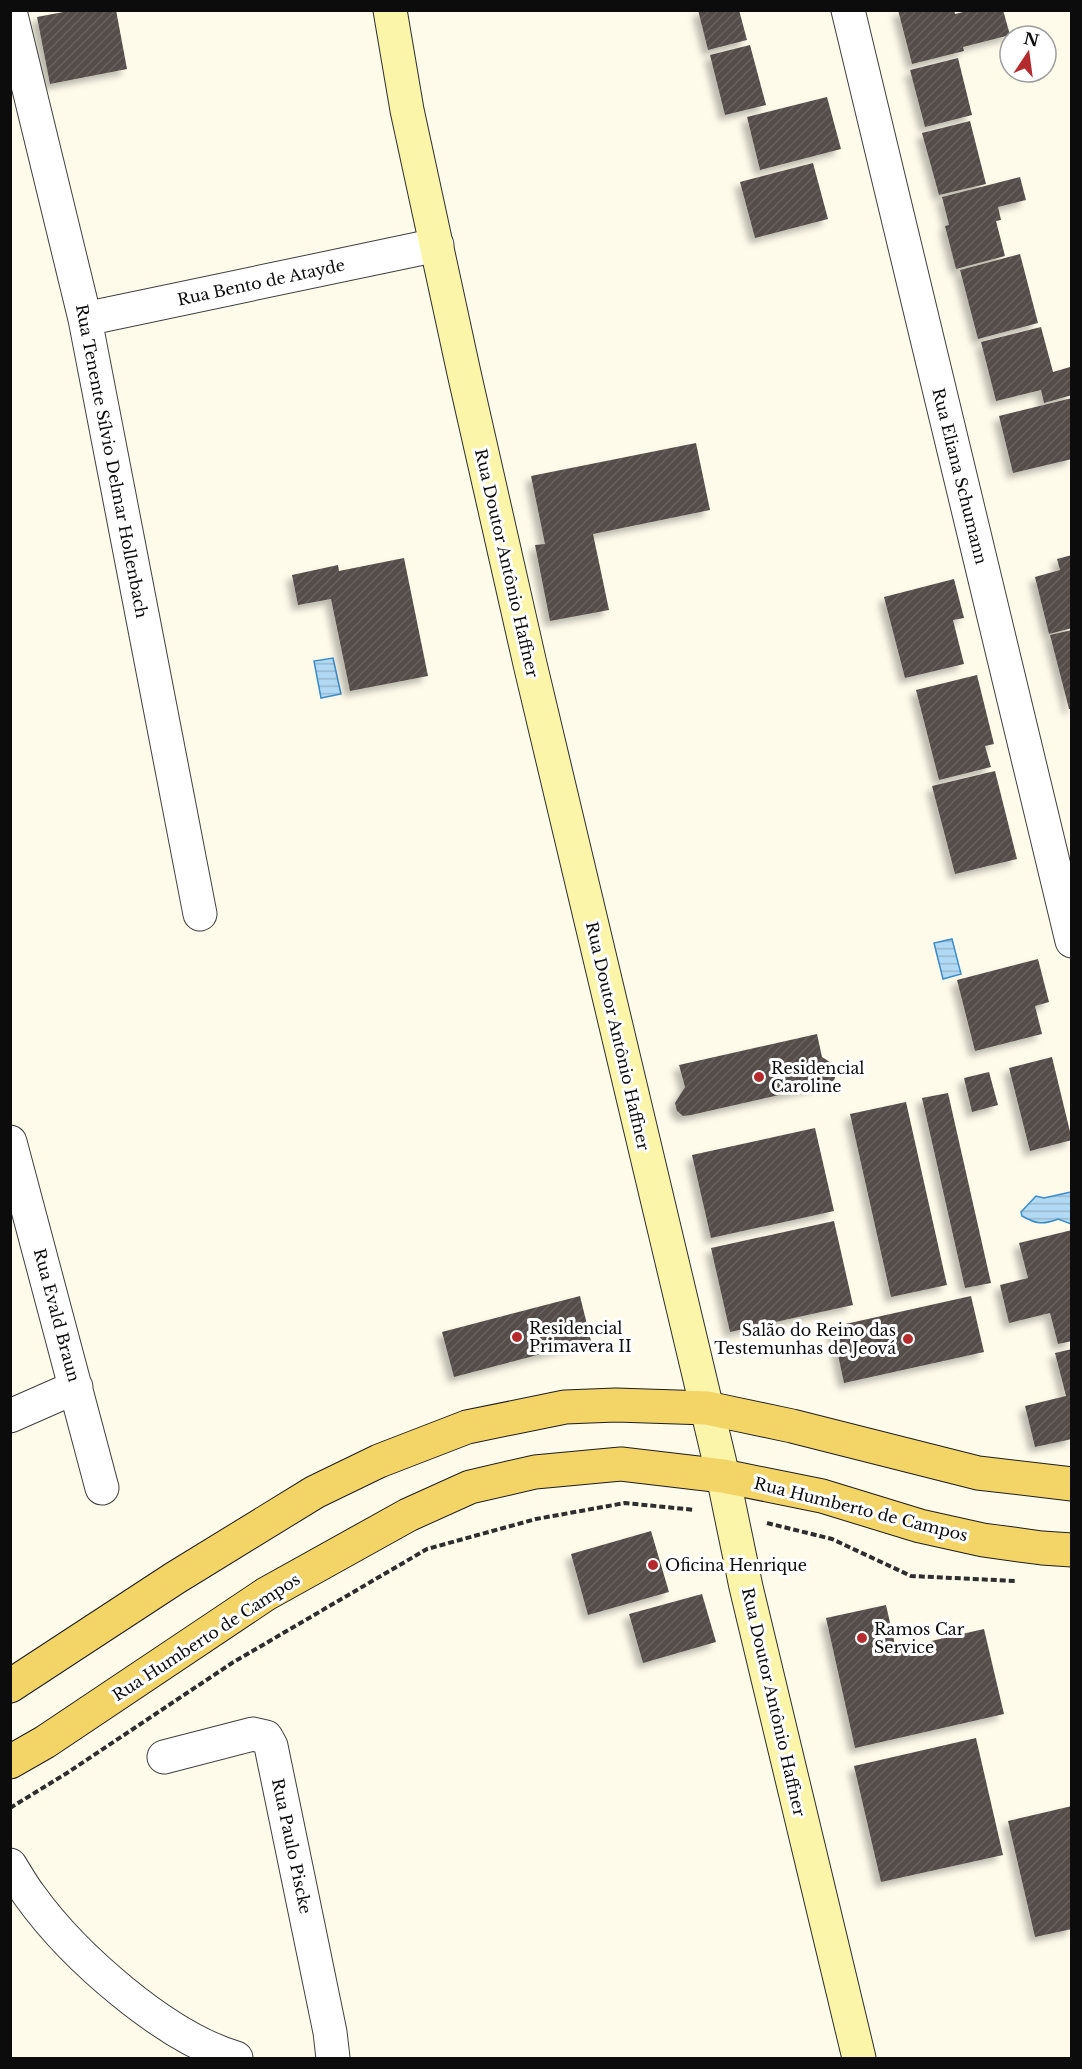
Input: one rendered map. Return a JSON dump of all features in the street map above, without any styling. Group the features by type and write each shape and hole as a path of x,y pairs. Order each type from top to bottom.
{"main road":[{"path":"10,1686 195,1565 315,1492 379,1461 467,1427 565,1407 616,1405 707,1408 792,1426 978,1473 1071,1484"},
{"name":"Rua Humberto de Campos","path":"10,1762 45,1742 266,1594 408,1515 470,1487 535,1472 621,1464 723,1476 822,1496 920,1526 983,1540 1071,1550"}],"street":[{"name":"Rua Doutor Antônio Haffner","path":"390,10 407,110 530,664 859,2058"},
{"name":"Rua Eliana Schumann","path":"848,10 1071,941"},
{"name":"Rua Tenente Sílvio Delmar Hollenbach","path":"10,11 85,319 200,914"},
{"name":"Rua Bento de Atayde","path":"85,319 437,244"},
{"name":"Rua Evald Braun","path":"10,1142 102,1488"},
{"path":"10,1416 76,1387"},
{"name":"Rua Paulo Piscke","path":"164,1756 253,1734 266,1737 271,1746 330,2032 333,2058"},
{"path":"10,1865 20,1903 146,2010 182,2034 236,2058"}],"path":[{"path":"10,1808 232,1664 427,1549 536,1519 625,1503 732,1514 832,1539 911,1576 1026,1582"}],"water":[{"path":"333,658 341,694 321,698 314,661"},
{"path":"952,939 961,974 943,979 934,943"},
{"path":"1071,1192 1071,1224 1058,1219 1040,1223 1022,1216 1021,1212 1036,1196 1044,1198"}],"building":[{"path":"74,10 116,10 127,69 50,84 37,17"},
{"path":"698,10 739,10 747,40 708,50"},
{"path":"898,10 954,10 955,14 971,10 1003,10 1007,24 998,24 998,38 963,47 964,51 912,64"},
{"path":"750,45 766,105 725,115 710,55"},
{"path":"958,58 972,115 925,127 910,70"},
{"path":"827,97 841,149 760,170 747,117"},
{"path":"970,121 986,184 939,195 922,133"},
{"path":"813,163 828,219 755,238 740,182"},
{"path":"1020,177 1026,200 998,207 1001,220 996,221 1005,256 956,269 945,226 949,225 942,197"},
{"path":"1020,254 1038,323 978,339 960,270"},
{"path":"1041,327 1053,372 1070,367 1072,395 1044,403 1041,390 996,401 981,342"},
{"path":"1072,398 1072,459 1013,473 999,416"},
{"path":"696,443 710,510 593,534 609,610 550,621 535,545 545,544 531,476"},
{"path":"1072,555 1072,628 1049,634 1035,577 1060,570 1057,559"},
{"path":"404,558 428,676 350,691 331,599 298,605 292,575 338,565 339,571"},
{"path":"954,579 964,618 953,620 964,664 905,678 884,597"},
{"path":"1072,630 1072,709 1069,709 1050,635"},
{"path":"977,675 994,744 985,746 991,767 939,780 916,690"},
{"path":"995,771 1017,859 955,874 932,786"},
{"path":"1038,959 1049,1002 1035,1006 1042,1034 975,1051 957,980"},
{"name":"Residencial Caroline","path":"817,1034 822,1057 836,1066 837,1073 834,1080 828,1084 691,1115 683,1116 677,1111 675,1103 685,1087 679,1065"},
{"path":"1052,1057 1072,1140 1030,1151 1009,1068"},
{"path":"989,1072 998,1105 972,1112 964,1078"},
{"path":"948,1093 991,1283 965,1288 922,1098"},
{"path":"906,1102 947,1285 891,1297 850,1114"},
{"path":"815,1128 834,1211 711,1238 692,1155"},
{"path":"834,1221 853,1305 730,1332 711,1248"},
{"path":"1072,1230 1072,1341 1058,1344 1050,1313 1009,1323 1000,1285 1028,1278 1019,1243"},
{"name":"Residencial Primavera II","path":"580,1296 591,1341 454,1377 442,1332"},
{"name":"Salão do Reino das Testemunhas de Jeová","path":"971,1296 984,1352 844,1383 832,1327"},
{"path":"1072,1349 1072,1439 1035,1447 1025,1406 1066,1396 1055,1353"},
{"path":"651,1531 669,1592 588,1615 571,1554"},
{"path":"702,1594 716,1642 643,1663 629,1614"},
{"path":"886,1605 896,1649 984,1629 1004,1714 855,1748 826,1618"},
{"path":"976,1738 1003,1855 881,1882 854,1766"},
{"path":"1072,1806 1072,1929 1035,1937 1008,1821"}],"place":[{"name":"Residencial Caroline","path":"759,1077"},
{"name":"Residencial Primavera II","path":"517,1337"},
{"name":"Salão do Reino das Testemunhas de Jeová","path":"908,1339"},
{"name":"Oficina Henrique","path":"653,1565"},
{"name":"Ramos Car Service","path":"862,1638"}]}
